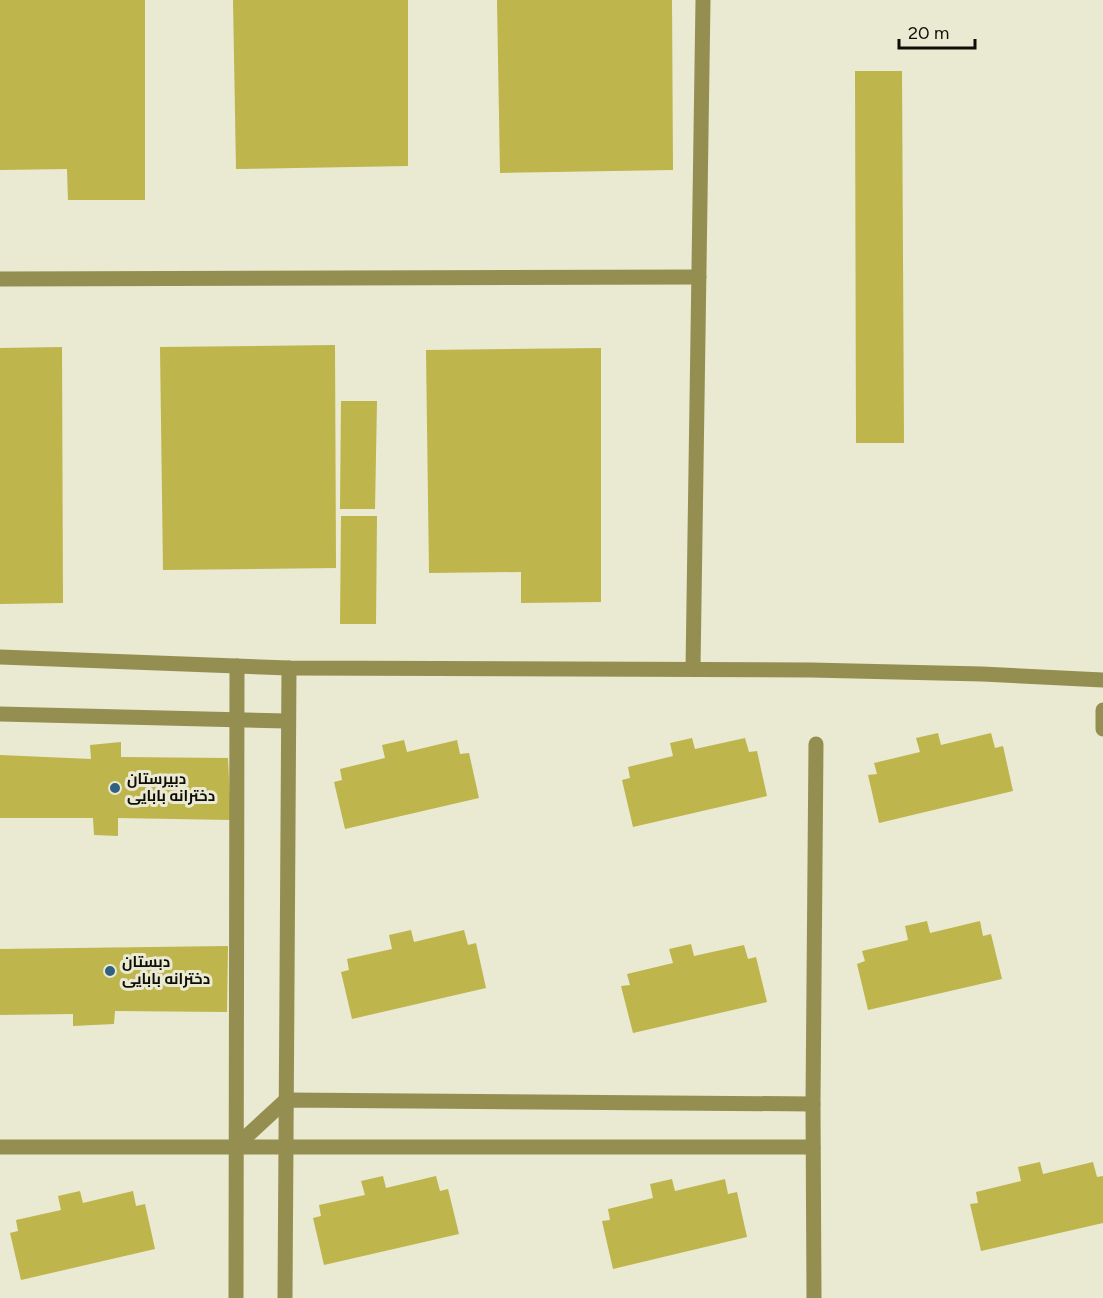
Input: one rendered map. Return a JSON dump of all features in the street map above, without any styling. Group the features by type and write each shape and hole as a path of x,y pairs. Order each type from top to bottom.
{"street":[{"path":"693,669 703,0"},
{"path":"0,279 699,277"},
{"path":"0,657 289,668 693,669 959,673 1103,680"},
{"path":"236,1298 237,666"},
{"path":"285,1298 289,668"},
{"path":"1103,711 1103,729"},
{"path":"0,714 287,721"},
{"path":"814,1298 816,744"},
{"path":"236,1146 286,1100 813,1104"},
{"path":"0,1147 813,1148"}],"building":[{"path":"0,0 145,0 145,200 68,200 67,169 0,170"},
{"path":"233,0 408,0 408,166 236,169"},
{"path":"497,0 672,0 673,170 500,173"},
{"path":"855,71 902,71 904,443 856,443"},
{"path":"335,345 336,568 163,570 160,347"},
{"path":"62,347 63,603 0,604 0,348"},
{"path":"601,348 601,602 521,603 521,572 429,573 426,350"},
{"path":"341,401 377,401 375,509 340,509"},
{"path":"341,516 377,516 376,624 340,624"},
{"path":"938,733 941,745 991,733 995,748 1003,746 1013,791 879,823 868,775 877,774 874,763 920,752 916,738"},
{"path":"692,738 695,749 745,738 749,752 757,751 767,796 633,827 622,780 630,778 628,767 673,756 670,743"},
{"path":"404,740 407,752 457,740 460,754 469,753 479,798 345,829 334,782 342,780 340,769 385,758 382,745"},
{"name":"دبیرستان دخترانه بابایی","path":"121,742 121,757 228,758 231,820 118,818 118,836 94,835 93,818 0,818 0,755 91,759 90,745"},
{"path":"927,921 930,933 980,921 983,936 991,934 1002,979 868,1010 857,964 865,961 862,951 908,940 905,926"},
{"path":"411,930 414,942 464,930 468,945 476,943 486,988 352,1019 341,972 349,970 347,959 392,949 389,935"},
{"path":"691,944 694,956 744,945 748,959 756,957 767,1002 633,1033 621,986 630,985 627,974 673,963 669,949"},
{"path":"228,946 227,1012 115,1011 114,1024 73,1026 73,1014 0,1015 0,949"},
{"path":"1040,1162 1043,1174 1093,1162 1097,1177 1103,1176 1103,1223 981,1251 970,1204 978,1203 976,1192 1021,1181 1018,1167"},
{"path":"383,1176 386,1188 436,1176 440,1191 448,1189 459,1234 324,1265 313,1218 321,1216 319,1205 365,1195 361,1181"},
{"path":"672,1179 675,1191 725,1179 728,1194 737,1192 747,1237 613,1269 602,1221 610,1220 608,1209 653,1198 650,1184"},
{"path":"80,1191 83,1203 133,1191 136,1206 145,1204 155,1249 21,1280 10,1233 18,1231 16,1220 61,1210 58,1196"}],"place":[{"name":"دبیرستان دخترانه بابایی","path":"115,788"},
{"name":"دبستان دخترانه بابایی","path":"110,971"}]}
